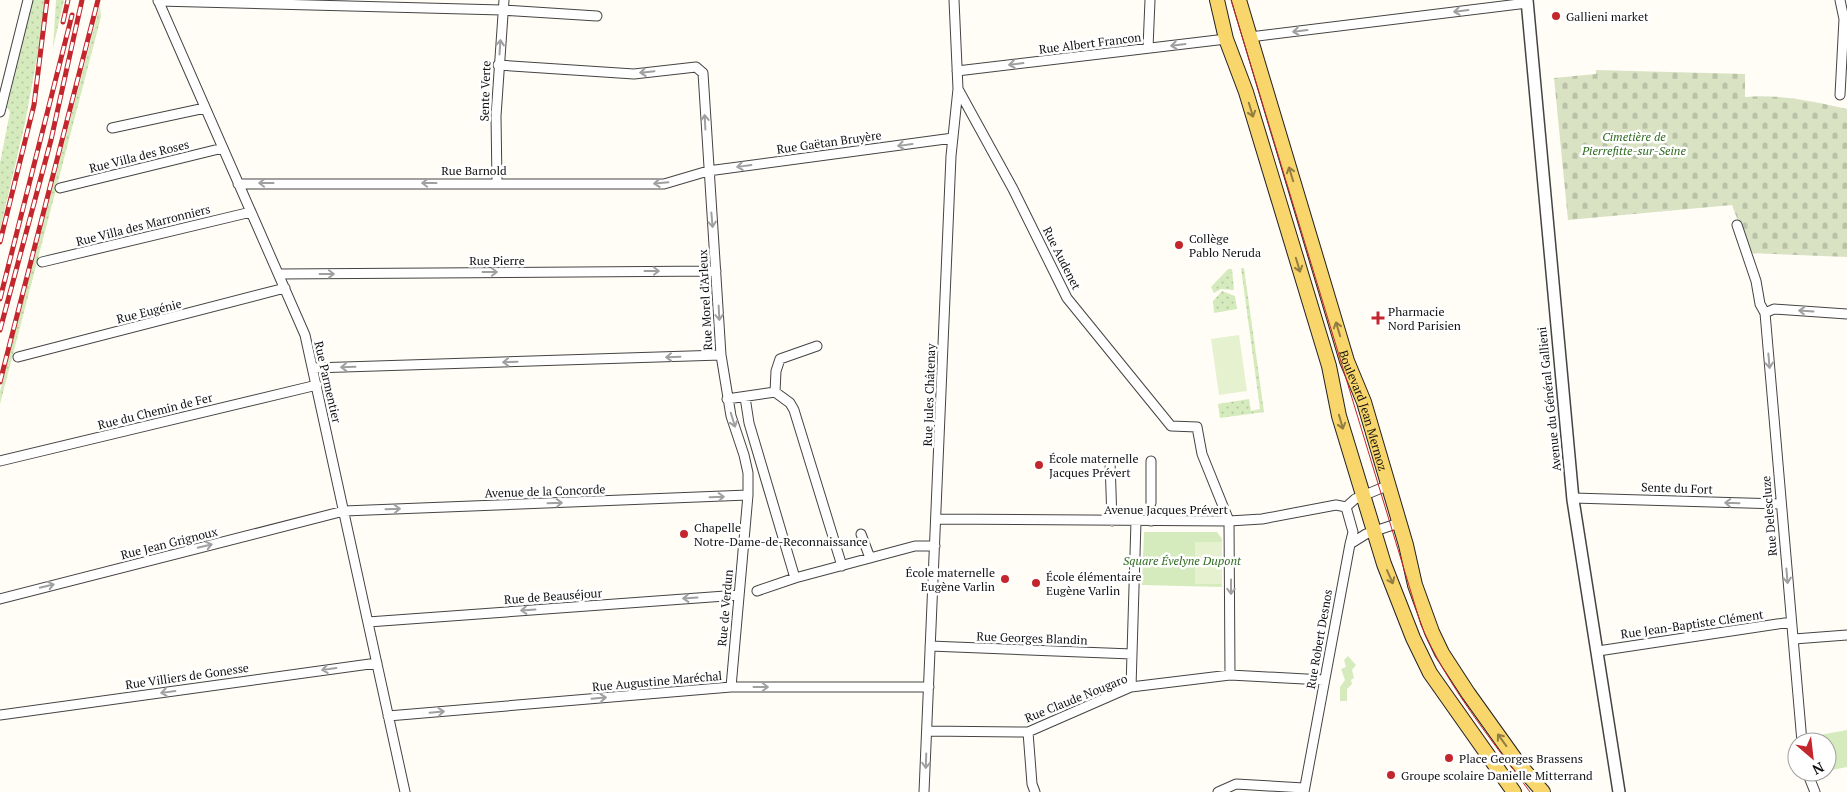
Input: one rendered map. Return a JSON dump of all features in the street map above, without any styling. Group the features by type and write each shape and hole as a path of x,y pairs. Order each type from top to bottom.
{"main road":[{"name":"Boulevard Jean Mermoz","path":"1217,0 1226,39 1246,92 1323,349 1339,416 1384,564 1413,638 1430,673 1514,792"},
{"name":"Boulevard Jean Mermoz","path":"1240,0 1347,361 1364,402 1423,610 1442,653 1500,737 1543,792"}],"street":[{"path":"0,112 28,0"},
{"name":"Sente Verte","path":"497,183 496,116 498,65 504,0"},
{"name":"Rue Jules Châtenay","path":"924,792 953,138 958,88 954,0"},
{"path":"1148,48 1150,0"},
{"path":"1840,0 1844,19 1840,95"},
{"path":"158,1 502,10 597,16"},
{"name":"Rue Parmentier","path":"158,1 305,335 405,792"},
{"path":"1250,37 1527,1"},
{"name":"Avenue du Général Gallieni","path":"1527,1 1572,498 1598,651 1619,792"},
{"name":"Rue Albert Francon","path":"956,71 1226,39"},
{"name":"Rue Morel d'Arleux","path":"313,368 721,355 703,73 696,67 634,74 498,65"},
{"name":"Rue Audenet","path":"958,88 1013,189 1067,298 1170,426 1197,427 1202,454 1229,521"},
{"path":"112,128 205,108"},
{"name":"Rue Gaëtan Bruyère","path":"708,171 953,138"},
{"name":"Rue Villa des Roses","path":"60,188 223,148"},
{"name":"Rue Barnold","path":"238,184 664,184 708,171"},
{"name":"Rue Villa des Marronniers","path":"42,262 251,212"},
{"name":"Rue Delescluze","path":"1737,225 1756,281 1760,304 1766,313 1780,504 1801,732"},
{"name":"Rue Pierre","path":"279,274 716,271"},
{"name":"Rue Eugénie","path":"18,357 285,288"},
{"path":"1766,313 1774,308 1847,314"},
{"path":"775,392 776,371 780,359 817,346"},
{"name":"Rue de Verdun","path":"721,355 727,400 748,473 748,496 732,687"},
{"name":"Rue du Chemin de Fer","path":"0,462 316,385"},
{"path":"727,400 775,392 790,403 794,410 842,566"},
{"path":"745,397 749,423 795,578"},
{"path":"1110,461 1112,521"},
{"path":"1151,461 1151,521"},
{"path":"1346,507 1363,495 1388,486"},
{"name":"Avenue de la Concorde","path":"344,511 748,496"},
{"name":"Sente du Fort","path":"1572,498 1780,504"},
{"name":"Avenue Jacques Prévert","path":"936,519 1229,521 1262,519 1336,505 1346,507"},
{"name":"Rue Robert Desnos","path":"1304,790 1353,532 1346,507"},
{"name":"Rue Jean Grignoux","path":"0,598 344,511"},
{"path":"1131,687 1136,521"},
{"path":"1229,521 1230,675"},
{"path":"1350,544 1374,531 1399,523"},
{"path":"861,534 870,558"},
{"path":"757,591 795,578 915,546 935,546"},
{"name":"Rue de Beauséjour","path":"368,622 739,595"},
{"name":"Rue Jean-Baptiste Clément","path":"1598,651 1791,622"},
{"path":"1794,639 1847,635"},
{"name":"Rue Georges Blandin","path":"930,646 1132,654"},
{"name":"Rue Villiers de Gonesse","path":"0,715 377,663"},
{"name":"Rue Claude Nougaro","path":"927,731 1028,732 1131,687 1230,675 1324,680"},
{"name":"Rue Augustine Maréchal","path":"388,716 732,687 929,687"},
{"path":"1028,732 1032,784 1035,792"},
{"path":"1218,792 1236,784 1304,790"}],"green space":[{"path":"33,0 46,0 46,9 25,123 0,230 0,163 10,112 7,107"},
{"path":"56,0 64,0 53,48"},
{"path":"100,5 101,17 0,404 0,391"},
{"name":"Cimetière de Pierrefitte-sur-Seine","path":"1596,70 1745,74 1745,97 1784,97 1847,109 1847,257 1750,253 1732,205 1568,220 1554,78 1596,74"},
{"path":"1241,268 1244,268 1264,412 1220,418 1218,404 1249,399 1251,411 1260,409"},
{"path":"1228,269 1232,269 1234,290 1221,289 1214,293 1211,287"},
{"path":"1222,291 1235,296 1237,309 1214,313 1213,301"},
{"path":"1239,335 1247,391 1219,395 1211,339"},
{"name":"Square Évelyne Dupont","path":"1144,532 1217,532 1222,539 1222,587 1142,585"},
{"path":"1195,542 1222,542 1222,584 1195,584"},
{"path":"1348,656 1356,665 1352,670 1354,678 1351,680 1352,684 1347,689 1347,701 1340,701 1340,687 1345,680 1341,669 1346,667 1344,660"},
{"path":"1847,730 1847,767 1837,769 1837,732"}],"tram line":[{"path":"1231,0 1421,625 1457,691 1530,792"}],"railway":[{"path":"0,242 34,105 47,0"},
{"path":"63,22 68,0"},
{"path":"0,330 51,140 82,0"},
{"path":"0,382 98,0"},
{"path":"0,299 72,15"}],"place":[{"name":"Gallieni market","path":"1556,16"},
{"name":"Collège Pablo Neruda","path":"1179,245"},
{"name":"Pharmacie Nord Parisien","path":"1378,318"},
{"name":"École maternelle Jacques Prévert","path":"1039,465"},
{"name":"Chapelle Notre-Dame-de-Reconnaissance","path":"684,534"},
{"name":"École maternelle Eugène Varlin","path":"1005,579"},
{"name":"École élémentaire Eugène Varlin","path":"1036,583"},
{"name":"Place Georges Brassens","path":"1449,758"},
{"name":"Groupe scolaire Danielle Mitterrand","path":"1391,775"}]}
